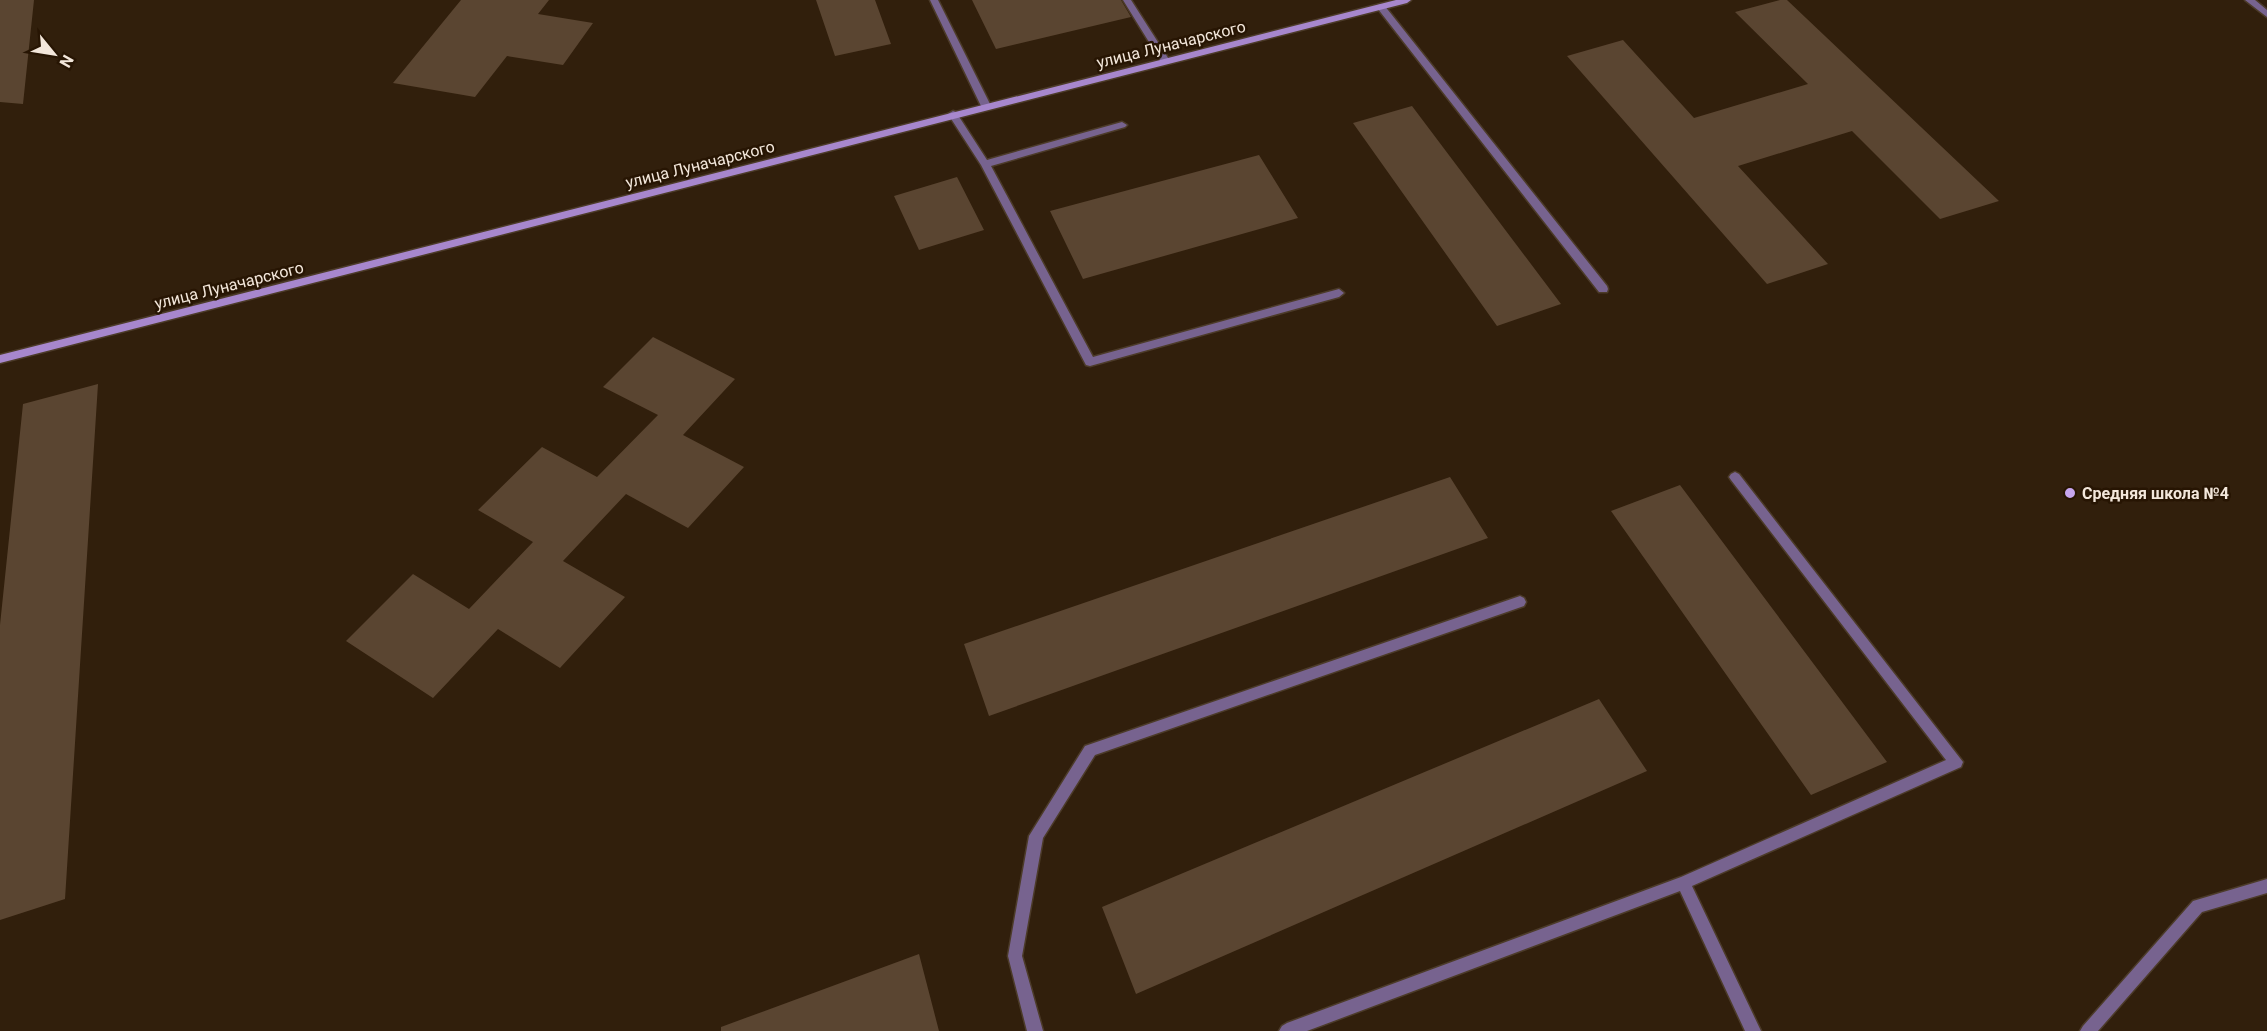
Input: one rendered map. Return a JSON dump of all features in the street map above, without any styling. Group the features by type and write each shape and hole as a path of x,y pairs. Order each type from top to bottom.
{"street":[{"name":"улица Луначарского","path":"0,359 1407,0"}],"lane":[{"path":"934,0 986,106"},
{"path":"1127,0 1165,61"},
{"path":"2249,0 2267,14"},
{"path":"1381,7 1603,290"},
{"path":"954,114 985,164 1090,362 1339,293"},
{"path":"985,164 1122,125"},
{"path":"1287,1031 1683,883 1956,762 1735,477"},
{"path":"1035,1031 1015,956 1036,836 1090,750 1520,602"},
{"path":"1683,883 1753,1031"},
{"path":"2088,1031 2198,906 2267,886"}],"building":[{"path":"0,0 34,0 23,104 0,102"},
{"path":"461,0 549,0 538,14 593,23 563,65 507,56 475,97 393,83"},
{"path":"816,0 875,0 891,44 835,56"},
{"path":"972,0 1121,0 1131,17 996,49"},
{"path":"1787,0 1999,201 1940,219 1852,131 1738,166 1828,264 1767,284 1567,56 1623,40 1694,118 1808,84 1735,12"},
{"path":"1412,106 1561,304 1497,326 1353,123"},
{"path":"1259,155 1298,218 1083,279 1050,211"},
{"path":"957,177 984,230 919,250 894,196"},
{"path":"653,337 735,379 683,435 744,467 688,528 626,494 563,561 625,597 560,668 498,629 433,698 346,641 413,574 469,609 533,542 478,510 542,447 597,477 658,415 603,387"},
{"path":"98,384 65,899 0,920 0,625 23,404"},
{"path":"1450,477 1488,538 989,716 964,644"},
{"path":"1680,485 1887,762 1811,795 1611,511"},
{"path":"1599,699 1647,771 1136,994 1102,907"},
{"path":"919,954 939,1031 721,1031 721,1027"}],"place":[{"name":"Средняя школа №4","path":"2070,493"}]}
